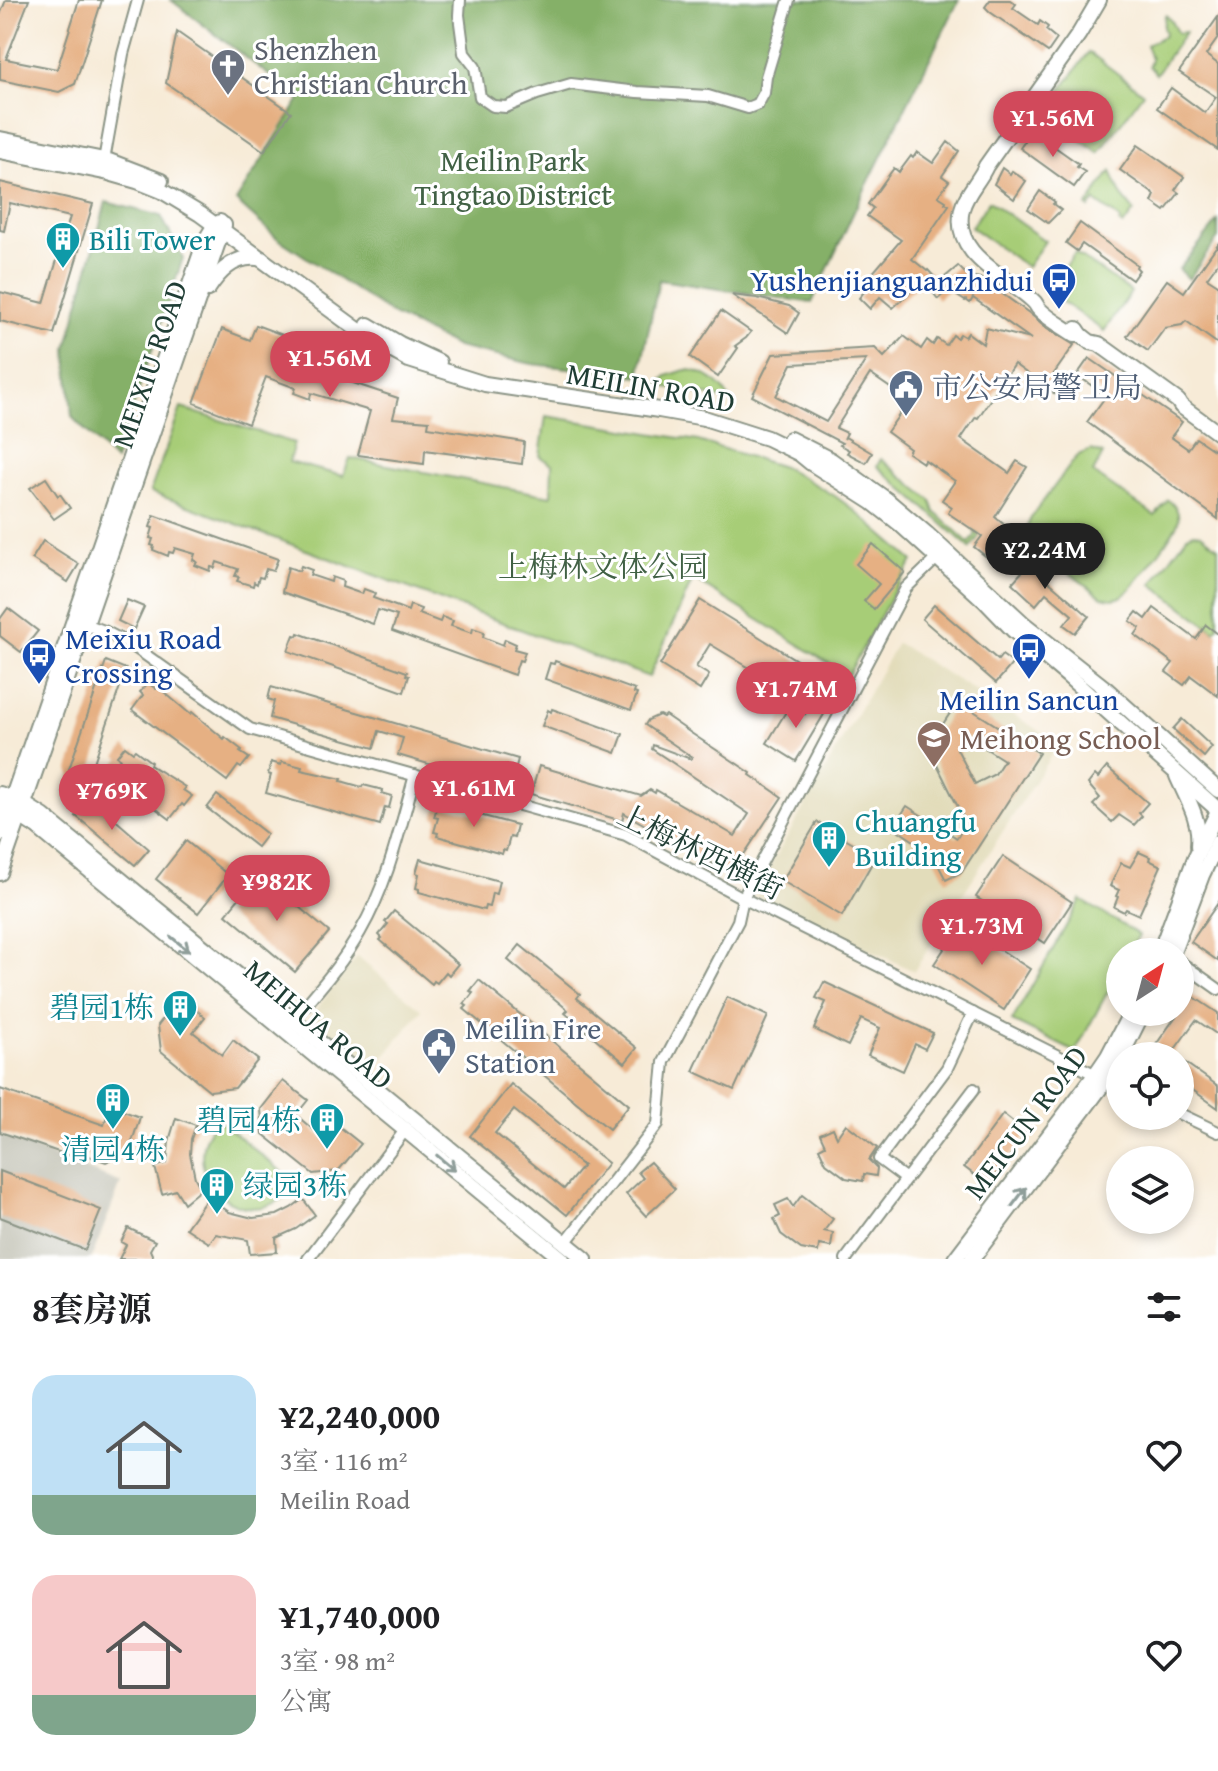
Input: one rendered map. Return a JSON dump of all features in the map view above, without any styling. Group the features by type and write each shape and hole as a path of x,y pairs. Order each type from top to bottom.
{"main road":[{"path":"1099,0 962,206 962,234 981,261 1042,311 1218,433"},
{"path":"981,177 991,169 1009,144 1080,44 1107,0"},
{"name":"MEILIN ROAD","path":"0,139 103,166 162,191 221,225 364,322 400,344 439,362 495,378 655,399 717,412 761,426 814,450 897,508 1024,624 1106,689 1180,765 1218,810"},
{"name":"MEILIN ROAD","path":"0,151 128,167 158,179 190,196 262,259 369,338 424,366 499,387 704,418 767,438 800,454 872,502 1013,630 1180,765 1218,790"},
{"path":"185,204 197,225 200,256"},
{"name":"MEIXIU ROAD","path":"80,623 200,256 207,237 221,225"},
{"name":"MEIXIU ROAD","path":"0,834 189,329 221,225"},
{"path":"189,329 203,298 222,270 244,259 262,259"},
{"path":"1169,938 1199,842 1198,825 1180,765 1218,770"},
{"name":"MEIXIU ROAD","path":"0,873 11,805"},
{"name":"MEIHUA ROAD","path":"11,805 43,816 290,1024 585,1259"},
{"path":"1195,858 1218,810"},
{"path":"1172,938 1218,842"},
{"path":"1202,875 1218,859"},
{"name":"MEIHUA ROAD","path":"290,1024 406,1129 562,1259"},
{"name":"MEICUN ROAD","path":"972,1259 1100,1078 1124,1026"},
{"name":"MEICUN ROAD","path":"955,1259 1106,1072"}],"street":[{"path":"103,166 123,54 138,0"},
{"path":"460,0 464,53 475,67 480,97 493,106 506,107 571,84 708,96 748,108 758,104 764,93 789,0"},
{"path":"565,1243 658,1124 664,1062 738,921 743,898 906,588 937,558"},
{"name":"上梅林西横街","path":"80,623 133,646 250,729 626,835 743,898 1106,1081"},
{"path":"290,1024 339,963 367,919 387,870 415,775"},
{"path":"1194,972 1218,989"},
{"path":"906,1179 879,1159 947,1068 973,1013"},
{"path":"846,1259 974,1089"},
{"path":"1194,1121 1218,1132"},
{"path":"308,1259 406,1129"}],"shaded area":[{"name":"Meihong School","path":"897,643 1059,743 914,971 754,895"},
{"path":"357,957 422,1010 371,1073 307,1021"},
{"path":"0,1135 121,1183 91,1259 0,1259"}],"green space":[{"name":"Meilin Park Tingtao District","path":"171,0 959,0 812,303 659,280 639,376 532,364 457,347 395,316 277,238 236,201 300,99"},
{"path":"1165,15 1178,33 1185,32 1156,74 1149,66 1151,59 1146,45 1164,36"},
{"path":"1089,52 1143,93 1099,153 1044,113"},
{"path":"1111,171 1121,195 1134,211 1123,226 1119,223 1121,220 1095,201 1089,208 1087,206"},
{"path":"989,201 1045,241 1027,267 971,227"},
{"path":"106,202 161,216 183,258 115,461 72,417 67,349"},
{"path":"1218,221 1218,238 1189,279 1179,269"},
{"path":"1075,253 1131,292 1104,331 1048,292"},
{"path":"685,370 712,379 729,400 657,385 667,376"},
{"name":"上梅林文体公园","path":"181,408 294,443 289,462 343,476 350,458 551,496 552,464 540,456 546,416 698,441 786,468 835,496 913,561 848,675 693,579 649,677 150,492"},
{"path":"1091,450 1103,454 1093,473 1155,516 1168,500 1178,515 1175,528 1152,562 1126,593 1116,599 1102,597 1034,546 1028,535 1032,516 1075,459"},
{"path":"881,459 931,500 935,512 969,543 976,534 972,529 980,535 970,548 877,466"},
{"path":"1201,534 1218,547 1218,627 1215,631 1152,584 1187,536"},
{"path":"1081,900 1139,935 1137,938 1106,938 1106,995 1075,1052 1012,1021"},
{"path":"217,1119 297,1184 279,1201 259,1207 239,1205 222,1196 209,1181 202,1162 205,1141"}],"building":[{"path":"6,0 29,0 6,59 57,69 79,0 102,0 75,84 59,92 0,80 0,15"},
{"path":"990,0 1010,0 1016,4 1013,8 1038,25 1040,21 1048,27 1046,30 1057,39 1048,52 990,12 985,7"},
{"path":"1218,17 1218,38 1206,55 1218,64 1218,150 1157,108 1171,88 1205,113 1216,97 1179,72"},
{"name":"Shenzhen Christian Church","path":"177,32 291,112 264,151 166,83"},
{"path":"1028,132 1036,138 1038,135 1079,164 1077,167 1085,172 1074,187 1020,148"},
{"path":"948,142 959,151 942,176 949,181 938,196 949,205 912,259 939,282 958,266 970,278 980,278 1074,345 1053,375 1072,389 1063,400 1014,364 961,439 1009,473 1017,461 1027,467 995,517 1007,527 988,558 974,547 982,536 948,513 952,507 942,500 955,481 925,460 923,463 908,453 910,449 887,432 909,401 870,374 836,428 847,433 845,437 872,453 866,463 847,453 849,450 840,445 842,443 752,396 773,354 875,348 884,357 904,336 921,349 927,340 933,345 937,339 946,345 953,335 965,337 968,333 983,344 986,328 1031,339 973,298 970,303 948,290 938,299 923,280 893,308 880,297 870,309 859,298 868,287 864,283 901,240 867,216 873,208 868,204 894,168 899,172 917,152 933,163","holes":["866,360 826,422 776,396 792,364"]},
{"path":"1138,145 1184,177 1175,190 1179,193 1165,211 1152,202 1155,195 1120,170"},
{"path":"1002,168 1026,181 1014,199 994,184"},
{"name":"Bili Tower","path":"0,182 93,204 54,334 0,321 0,292 44,303 70,217 10,203 4,231 0,230"},
{"path":"1040,191 1061,210 1048,223 1028,209"},
{"path":"1080,223 1137,265 1139,270 1132,280 1082,244 1077,251 1066,243"},
{"path":"1218,244 1218,263 1207,278 1218,285 1218,344 1186,321 1182,325 1165,328 1148,351 1127,336 1167,280 1184,292"},
{"path":"732,295 789,306 799,313 788,333"},
{"path":"721,311 751,332 735,346 738,348 718,377 690,357"},
{"path":"256,325 310,345 306,357 323,363 320,372 398,398 393,418 429,421 428,427 524,442 522,464 425,450 424,464 358,455 370,411 311,393 310,399 294,393 296,388 266,377 248,424 194,403 222,329 250,340"},
{"path":"1089,358 1182,422 1171,437 1188,449 1196,438 1218,453 1218,519 1087,422 1106,396 1077,375"},
{"path":"46,478 70,508 54,519 30,488"},
{"path":"154,515 278,559 273,571 266,569 257,584 254,582 253,586 237,581 239,577 235,576 238,569 217,562 210,571 195,565 195,554 175,548 168,556 153,550 153,539 150,538 153,528 150,527"},
{"path":"43,541 79,564 68,582 32,559"},
{"path":"873,544 905,572 874,609 864,601 879,584 856,564"},
{"path":"1013,551 1089,616 1075,633 1064,625 1072,615 1046,593 1036,605 1012,583 1022,572 1006,559"},
{"path":"301,566 312,570 310,575 331,582 332,577 343,581 342,587 362,594 364,589 375,593 373,598 408,611 410,605 421,609 419,614 440,622 442,617 453,621 451,626 472,633 473,628 484,632 483,637 503,645 505,639 516,644 514,649 525,652 522,661 519,660 514,675 392,631 397,616 378,610 373,624 282,592 288,567 299,571"},
{"path":"127,600 144,607 134,629 118,621"},
{"path":"700,600 819,674 812,686 795,675 786,690 710,644 696,667 709,675 700,690 660,665"},
{"path":"934,605 998,660 1002,655 1013,663 996,683 922,619"},
{"path":"8,608 38,631 21,652 0,636 0,619"},
{"path":"1154,608 1196,639 1206,625 1218,634 1218,696 1191,676 1184,685 1166,672 1173,663 1135,635 1140,628 1130,621 1137,612 1146,619"},
{"path":"298,633 407,672 409,676 404,692 288,651 294,635"},
{"path":"106,661 126,669 77,812 69,769"},
{"path":"555,661 635,690 637,694 631,710 545,679 550,663 554,664"},
{"path":"148,683 156,689 158,687 242,750 240,752 249,758 241,768 238,766 227,781 132,710"},
{"path":"271,687 518,759 515,771 508,768 503,786 398,755 403,738 386,733 379,731 374,748 270,718 274,701 268,699"},
{"path":"958,701 1039,753 962,872 946,880 932,853 893,827 907,806 957,838 966,823 928,747","holes":["966,736 1004,760 995,774 975,784 957,749"]},
{"path":"812,702 826,711 796,761 767,743 790,705 805,714"},
{"path":"552,709 623,734 616,753 542,726 548,710 551,712"},
{"path":"659,715 665,715 782,797 731,874 624,813 622,821 531,794 539,766 641,796 650,790 655,793 656,790 735,836 749,814 652,749 653,745 692,757 645,725"},
{"path":"1182,719 1212,747 1204,757 1173,729"},
{"path":"125,746 185,787 183,790 192,796 170,819 109,773"},
{"path":"271,762 302,767 301,770 383,790 382,793 392,796 389,808 385,807 380,825 266,793"},
{"path":"1107,767 1148,803 1134,825 1119,815 1112,822 1093,805 1100,798 1088,784"},
{"path":"217,795 267,834 257,847 207,808"},
{"path":"90,798 149,849 135,865 76,816"},
{"path":"438,804 517,825 514,838 510,837 502,854 437,836 438,833 434,832 438,818 434,817"},
{"name":"Chuangfu Building","path":"817,822 876,856 842,916 782,881"},
{"path":"186,841 228,875 198,913 156,879"},
{"path":"1139,852 1161,866 1139,915 1114,907 1119,890 1110,886 1121,863 1130,867"},
{"path":"1003,856 1072,902 1045,943 976,897"},
{"path":"420,859 499,881 489,907 485,906 484,910 419,892 416,888 419,874 416,873"},
{"path":"259,874 329,932 295,972 226,914"},
{"path":"1218,903 1218,961 1194,944 1194,938"},
{"path":"394,911 458,964 449,975 446,972 437,983 434,981 432,984 380,940 379,935 388,924 385,922"},
{"path":"961,924 1030,969 1004,1010 934,964"},
{"path":"520,945 580,994 577,998 637,1048 625,1063 508,960"},
{"path":"479,980 629,1105 609,1129 464,1009 467,1006 464,1004 473,993 470,991"},
{"path":"824,982 933,1033 925,1049 915,1044 903,1071 868,1055 880,1028 861,1019 848,1046 814,1029 826,1002 816,998"},
{"path":"180,997 205,1017 193,1032 222,1055 233,1040 258,1060 235,1088 210,1091 161,1051 158,1025"},
{"path":"727,997 768,1016 734,1090 693,1071"},
{"path":"1194,997 1218,1013 1218,1035 1196,1020 1194,1023"},
{"path":"1169,1026 1192,1026 1180,1042 1158,1042"},
{"path":"1194,1069 1218,1086 1218,1108 1194,1091"},
{"path":"283,1081 308,1100 296,1115 310,1127 324,1138 336,1124 361,1144 338,1171 313,1174 263,1134 261,1109"},
{"path":"511,1084 608,1163 567,1215 470,1136","holes":["514,1110 583,1166 564,1189 495,1133"]},
{"path":"0,1089 104,1125 110,1106 140,1117 129,1151 106,1162 75,1151 73,1157 0,1132"},
{"path":"1003,1114 1027,1133 988,1185 964,1167"},
{"path":"176,1118 196,1125 190,1154 195,1178 201,1189 184,1203 176,1190 162,1194 155,1167 167,1163"},
{"path":"846,1124 877,1148 869,1160 877,1168 876,1176 864,1174 863,1181 846,1178 826,1163 819,1148 825,1145 820,1134 833,1128 837,1137"},
{"path":"650,1162 675,1189 646,1216 626,1194 643,1178 638,1172"},
{"path":"0,1171 101,1210 85,1250 0,1217"},
{"path":"802,1195 833,1219 824,1231 833,1233 831,1247 819,1245 818,1252 801,1249 781,1234 774,1219 780,1216 775,1205 788,1199 793,1207"},
{"path":"208,1197 229,1212 253,1218 277,1215 303,1199 315,1215 296,1229 276,1238 277,1252 250,1254 248,1240 216,1234 209,1243 186,1228"},
{"path":"128,1228 155,1241 150,1250 154,1259 119,1259 126,1245 121,1242"}],"place":[{"name":"Shenzhen Christian Church","path":"228,97"},
{"name":"Bili Tower","path":"63,270"},
{"name":"Yushenjianguanzhidui","path":"1059,311"},
{"name":"市公安局警卫局","path":"906,418"},
{"name":"Meilin Sancun","path":"1029,681"},
{"name":"Meixiu Road Crossing","path":"39,686"},
{"name":"Meihong School","path":"934,769"},
{"name":"Chuangfu Building","path":"829,869"},
{"name":"碧园1栋","path":"180,1038"},
{"name":"Meilin Fire Station","path":"439,1076"},
{"name":"清园4栋","path":"113,1131"},
{"name":"碧园4栋","path":"327,1151"},
{"name":"绿园3栋","path":"217,1216"}]}
